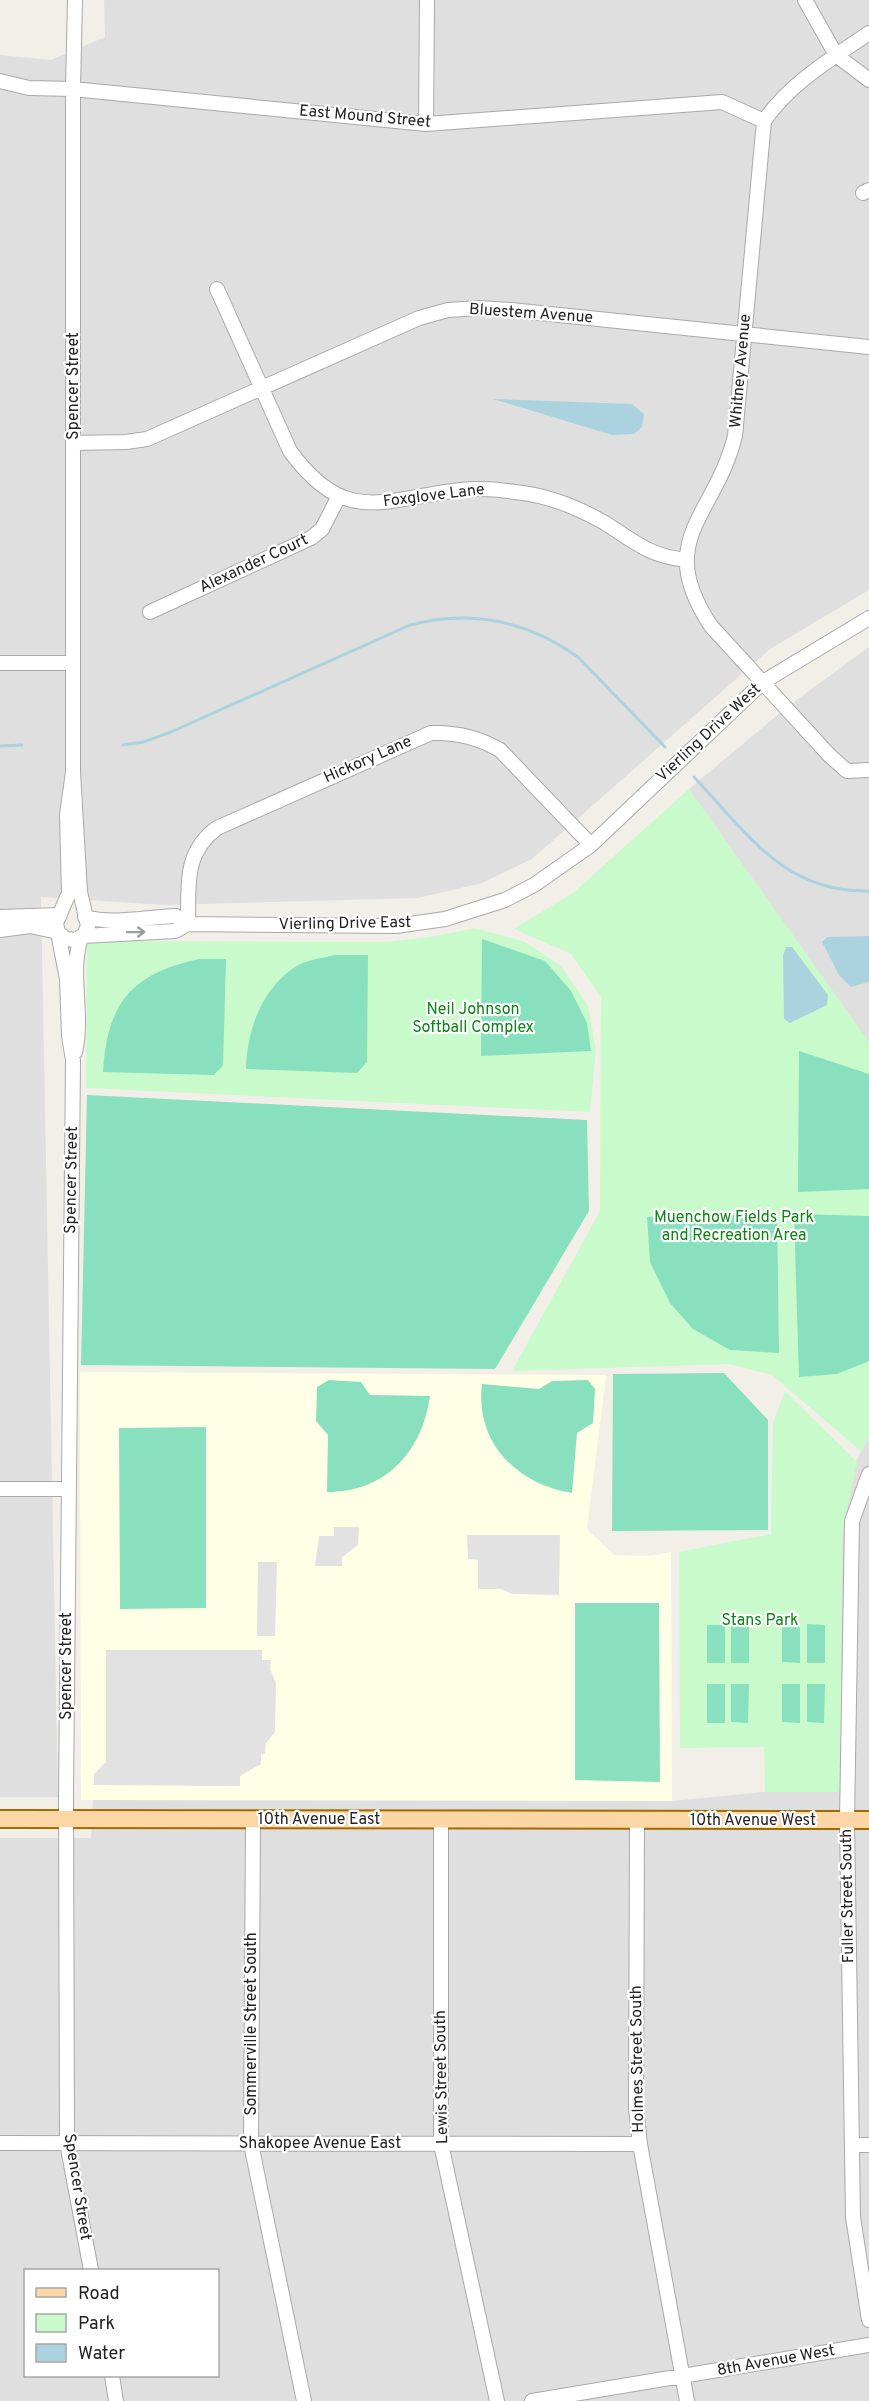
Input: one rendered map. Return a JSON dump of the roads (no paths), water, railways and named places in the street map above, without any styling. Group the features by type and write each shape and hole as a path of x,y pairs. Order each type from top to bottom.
{"main road":[{"name":"10th Avenue East","path":"0,1819 637,1821"},
{"name":"10th Avenue West","path":"637,1821 869,1820"}],"street":[{"name":"Spencer Street","path":"75,0 73,772 77,814 76,859 85,916"},
{"path":"426,124 428,0"},
{"path":"805,0 836,55 869,80"},
{"path":"764,121 778,100 836,55 869,33"},
{"name":"East Mound Street","path":"0,81 29,88 73,89 426,124 722,102 764,121"},
{"name":"Whitney Avenue","path":"764,121 735,436 729,458 690,534 686,560 687,581 696,603 711,626 829,755 847,771 869,770"},
{"name":"Foxglove Lane","path":"217,289 296,461 320,485 339,496 363,503 385,504 461,490 487,489 545,497 576,508 606,524 648,552 686,560"},
{"name":"Bluestem Avenue","path":"74,442 126,442 147,439 393,329 448,310 479,308 511,310 869,347"},
{"name":"Alexander Court","path":"150,612 311,538 322,529 339,496"},
{"name":"Vierling Drive West","path":"591,845 763,682 869,618"},
{"path":"0,663 73,663"},
{"name":"Hickory Lane","path":"188,924 190,868 194,852 204,837 217,828 431,733 465,735 484,741 500,750 591,845"},
{"name":"Spencer Street","path":"60,914 69,893 67,815 73,772"},
{"name":"Vierling Drive East","path":"82,937 175,931 188,924 396,926 446,919 505,900 534,885 591,845"},
{"path":"0,917 60,914 76,910 85,916 88,926 82,937 71,940 58,932 30,926 0,930"},
{"path":"58,932 56,923 60,914"},
{"name":"Vierling Drive East","path":"85,916 102,922 118,922 176,916 188,924"},
{"name":"Spencer Street","path":"58,932 67,980 69,1036 73,1060 66,1820 67,2143 91,2269"},
{"name":"Spencer Street","path":"73,1060 79,1036 75,957 82,937"},
{"name":"Fuller Street South","path":"869,1474 852,1521 847,1820 852,2217 869,2320"},
{"path":"0,1489 68,1490"},
{"name":"Lewis Street South","path":"441,1820 441,2144 497,2401"},
{"name":"Sommerville Street South","path":"253,1821 251,2144 304,2401"},
{"name":"Holmes Street South","path":"637,1821 636,2108 640,2144 687,2401"},
{"name":"Shakopee Avenue East","path":"0,2142 640,2144"},
{"path":"852,2145 869,2145"},
{"name":"8th Avenue West","path":"532,2401 869,2344"},
{"path":"111,2377 116,2401"}],"water":[{"path":"493,399 632,404 644,414 642,427 634,434 612,435"},
{"path":"869,936 869,982 851,987 839,975 822,942 827,937"},
{"path":"786,947 792,947 828,995 827,1005 790,1023 784,1019 783,956"}],"waterway":[{"path":"123,745 143,742 171,732 410,625 455,618 477,619 519,627 559,645 578,657 665,747"},
{"path":"0,746 22,745"},
{"path":"694,777 750,838 790,871 813,882 839,889 869,891"}],"park label":[{"name":"Neil Johnson Softball Complex","path":"473,1019"},
{"name":"Muenchow Fields Park and Recreation Area","path":"734,1227"},
{"name":"Stans Park","path":"760,1621"}]}
